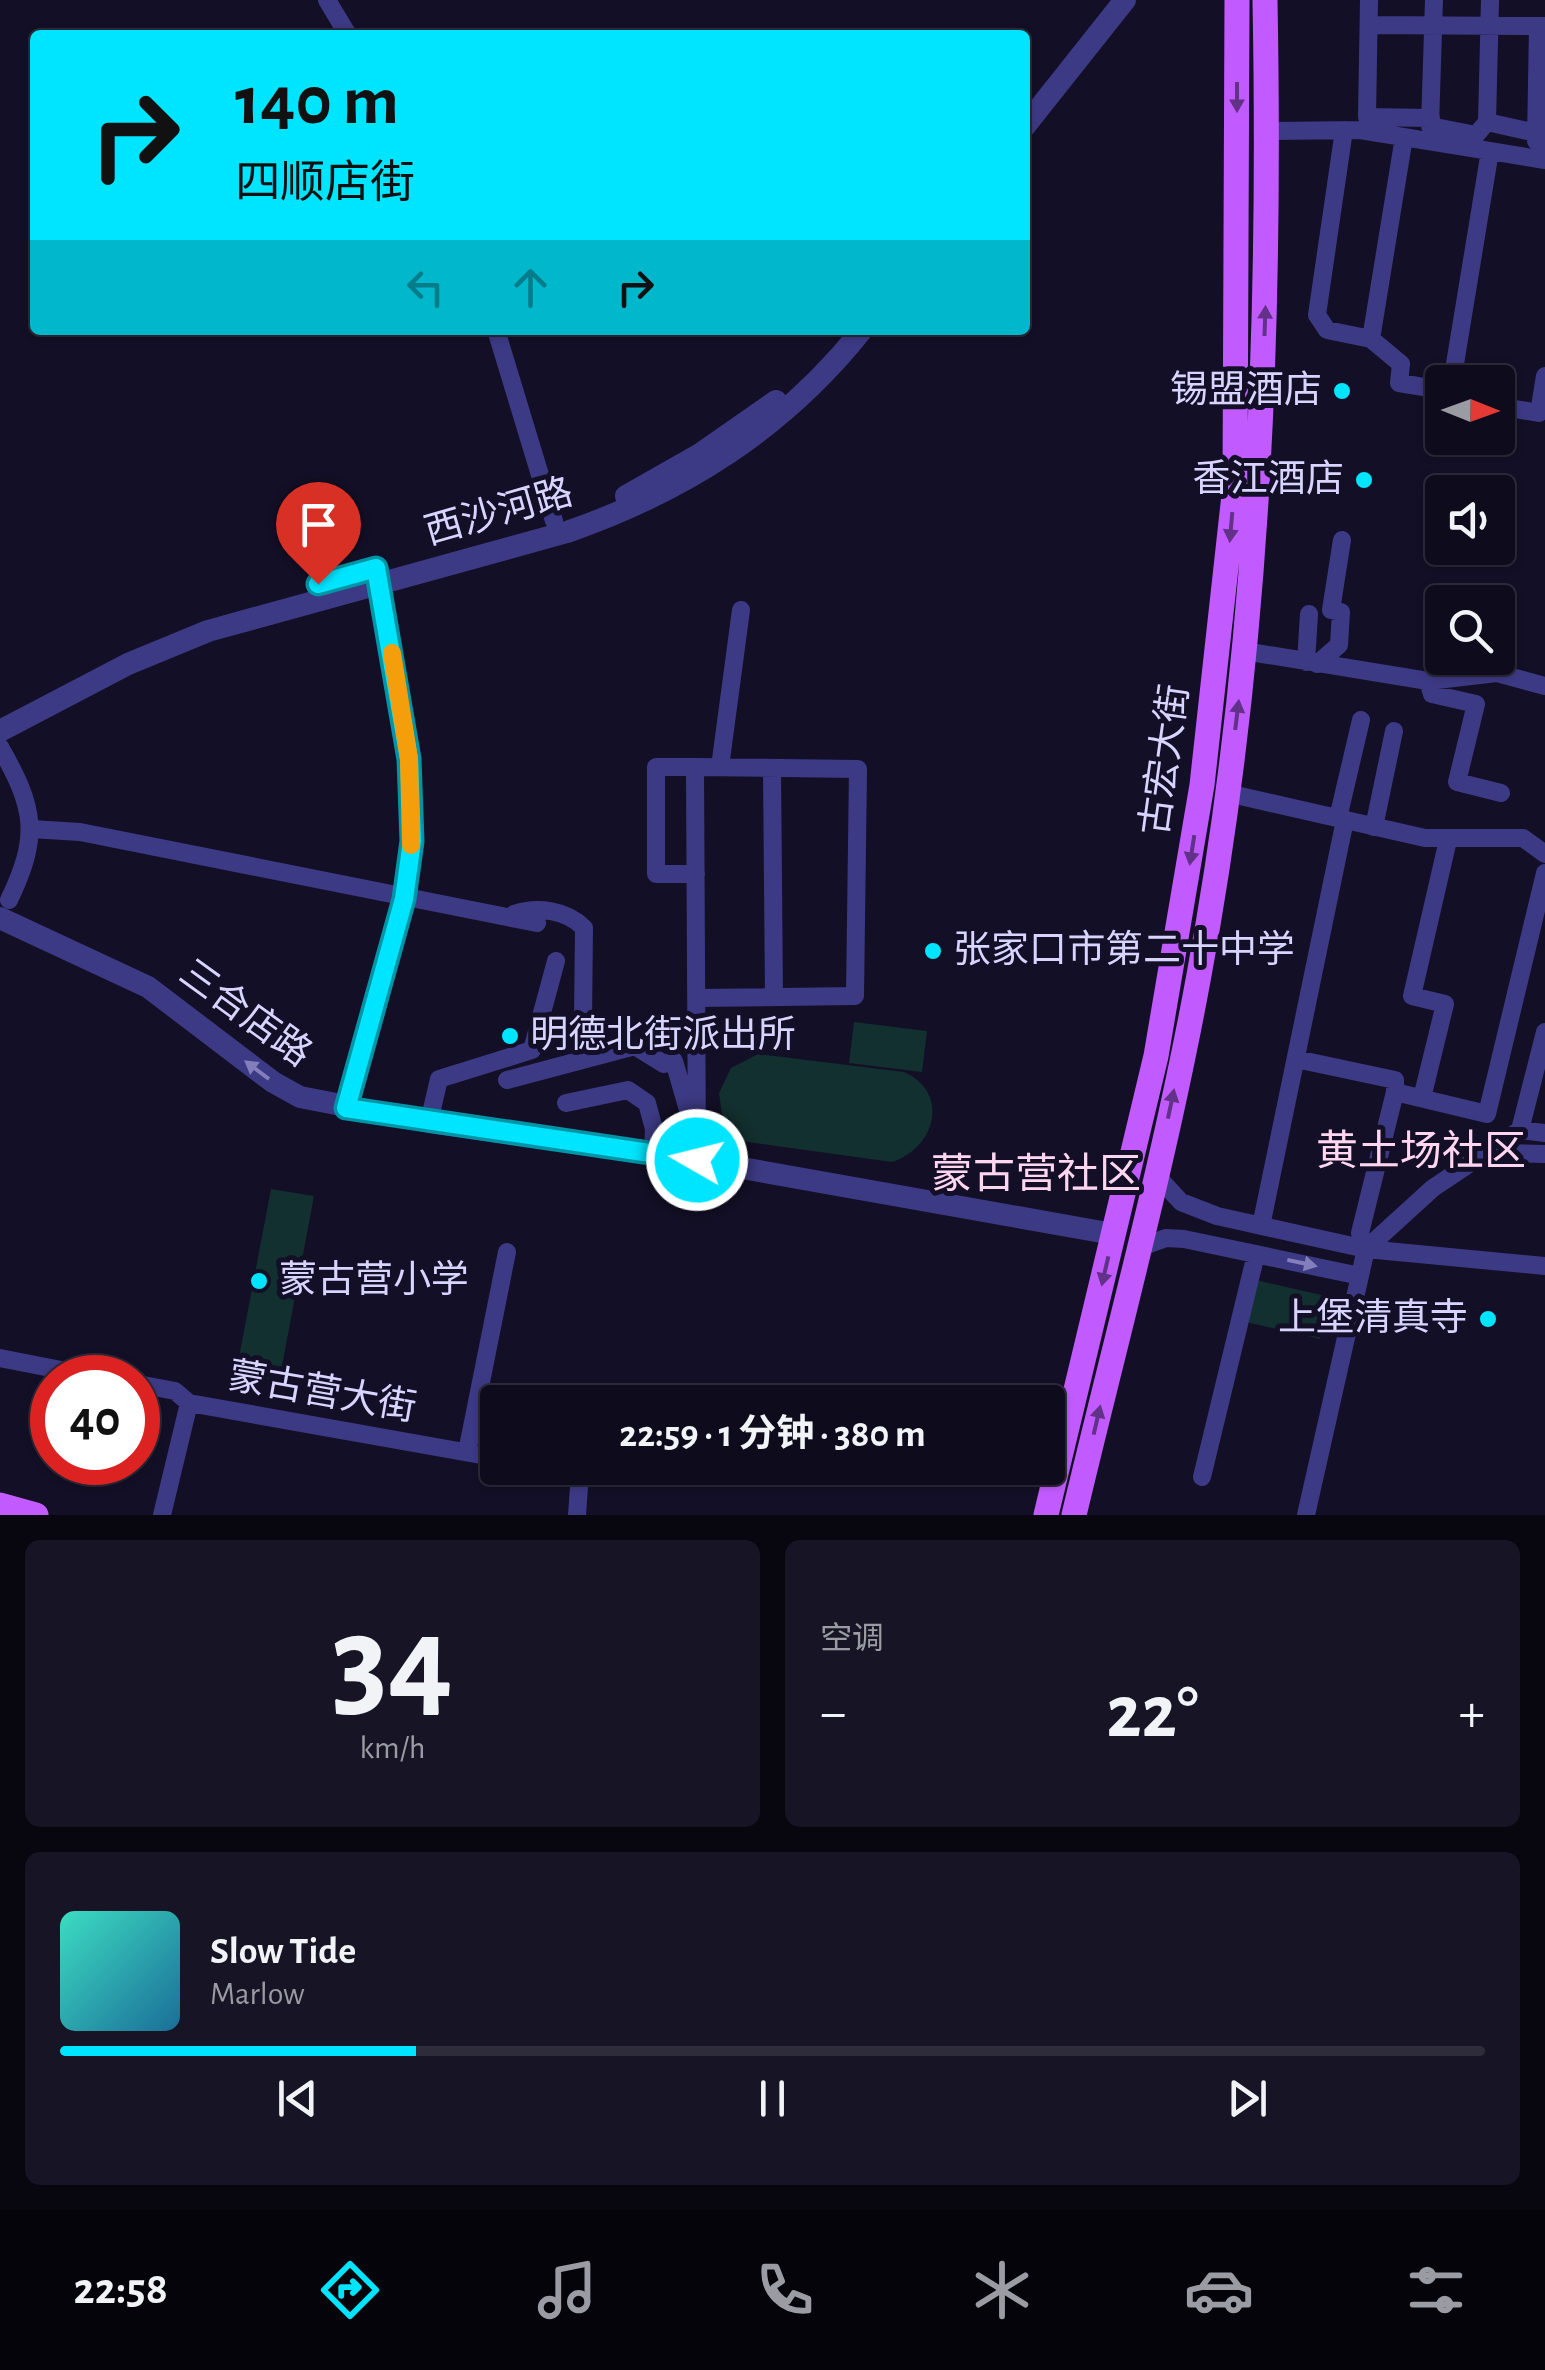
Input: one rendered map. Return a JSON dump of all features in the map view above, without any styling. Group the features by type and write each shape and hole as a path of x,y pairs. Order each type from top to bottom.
{"main road":[{"name":"古宏大街","path":"1046,1515 1156,1056 1202,785 1234,486 1237,0"},
{"name":"古宏大街","path":"1074,1515 1199,977 1227,793 1261,453 1266,0"},
{"path":"1084,1356 1111,1362"},
{"path":"0,1504 36,1515"}],"street":[{"path":"327,0 345,30"},
{"path":"1030,100 1112,0"},
{"path":"1030,120 1125,0"},
{"path":"1370,0 1367,117 1430,118"},
{"path":"1434,0 1430,126 1476,135 1487,122 1490,0"},
{"path":"1369,25 1542,26 1540,138 1487,122"},
{"path":"1344,130 1318,315 1326,330 1370,339 1402,364 1400,383 1425,387"},
{"path":"1267,132 1344,130 1545,160"},
{"path":"1370,339 1404,137"},
{"path":"1455,365 1490,151"},
{"path":"498,335 554,521"},
{"name":"西沙河路","path":"0,731 128,664 208,631 625,497 700,454 771,405 839,335"},
{"name":"西沙河路","path":"0,714 117,652 178,626 567,532 673,489 732,454 783,414 832,368 858,335"},
{"path":"1515,408 1539,412 1545,376"},
{"path":"1311,663 1339,646 1341,612 1331,610 1342,540"},
{"path":"346,1108 404,899 412,841 409,759 378,575"},
{"path":"720,767 740,610"},
{"path":"1309,614 1311,663"},
{"path":"1244,651 1428,681 1497,674 1545,686"},
{"path":"1428,681 1432,694 1476,704 1458,782 1502,792"},
{"path":"1262,1226 1361,720"},
{"path":"1374,826 1394,732"},
{"path":"0,748 25,794 31,829 24,868 4,909"},
{"path":"696,874 656,874 656,767 858,769 856,996 697,998"},
{"path":"692,1125 688,1077 697,998 695,767"},
{"path":"772,768 774,997"},
{"path":"1227,793 1448,840 1505,835 1523,838 1545,854"},
{"path":"31,829 80,832 537,923"},
{"path":"1422,1098 1445,1004 1412,996 1448,840"},
{"path":"1395,1092 1487,1114 1545,873"},
{"name":"三合店路","path":"4,909 148,987 273,1082 300,1097 429,1122 697,1160 1114,1234"},
{"path":"506,918 524,911 550,911 576,920 584,928 583,1022"},
{"path":"429,1122 440,1078 532,1050 556,961"},
{"path":"1366,1249 1433,1188 1520,1130 1545,1032"},
{"path":"507,1080 635,1046 664,1064 674,1061 688,1077 697,1160"},
{"path":"1296,1059 1395,1080 1360,1233 1366,1249 1306,1515"},
{"path":"566,1103 628,1090 647,1103 654,1130 653,1154"},
{"path":"1520,1130 1545,1133"},
{"path":"1499,1146 1507,1153 1545,1154"},
{"path":"1156,1175 1181,1202 1262,1226 1366,1249 1545,1266"},
{"path":"1138,1248 1166,1238 1184,1238 1360,1276"},
{"path":"467,1452 507,1252"},
{"path":"1202,1478 1256,1254"},
{"path":"0,1358 30,1364"},
{"path":"160,1389 175,1392 189,1403"},
{"name":"蒙古营大街","path":"162,1515 189,1403 480,1455"},
{"path":"577,1515 579,1485"}],"green space":[{"path":"854,1022 927,1031 922,1072 849,1063"},
{"path":"758,1054 904,1072 919,1081 928,1093 932,1120 927,1133 907,1155 892,1162 741,1141 723,1122 719,1093 731,1068"},
{"path":"271,1189 314,1196 279,1382 236,1373"},
{"path":"1256,1280 1330,1297 1320,1339 1246,1322"}],"slow traffic":[{"path":"392,653 409,759 411,845"}],"place":[{"name":"锡盟酒店","path":"1342,391"},
{"name":"香江酒店","path":"1364,480"},
{"name":"张家口市第二十中学","path":"933,951"},
{"name":"明德北街派出所","path":"510,1036"},
{"name":"蒙古营小学","path":"259,1281"},
{"name":"上堡清真寺","path":"1488,1319"}],"district":[{"name":"黄土场社区","path":"1421,1152"},
{"name":"蒙古营社区","path":"1036,1175"}],"route":[{"path":"318,584 376,568 409,759 412,841 404,899 346,1108 697,1160"}]}
